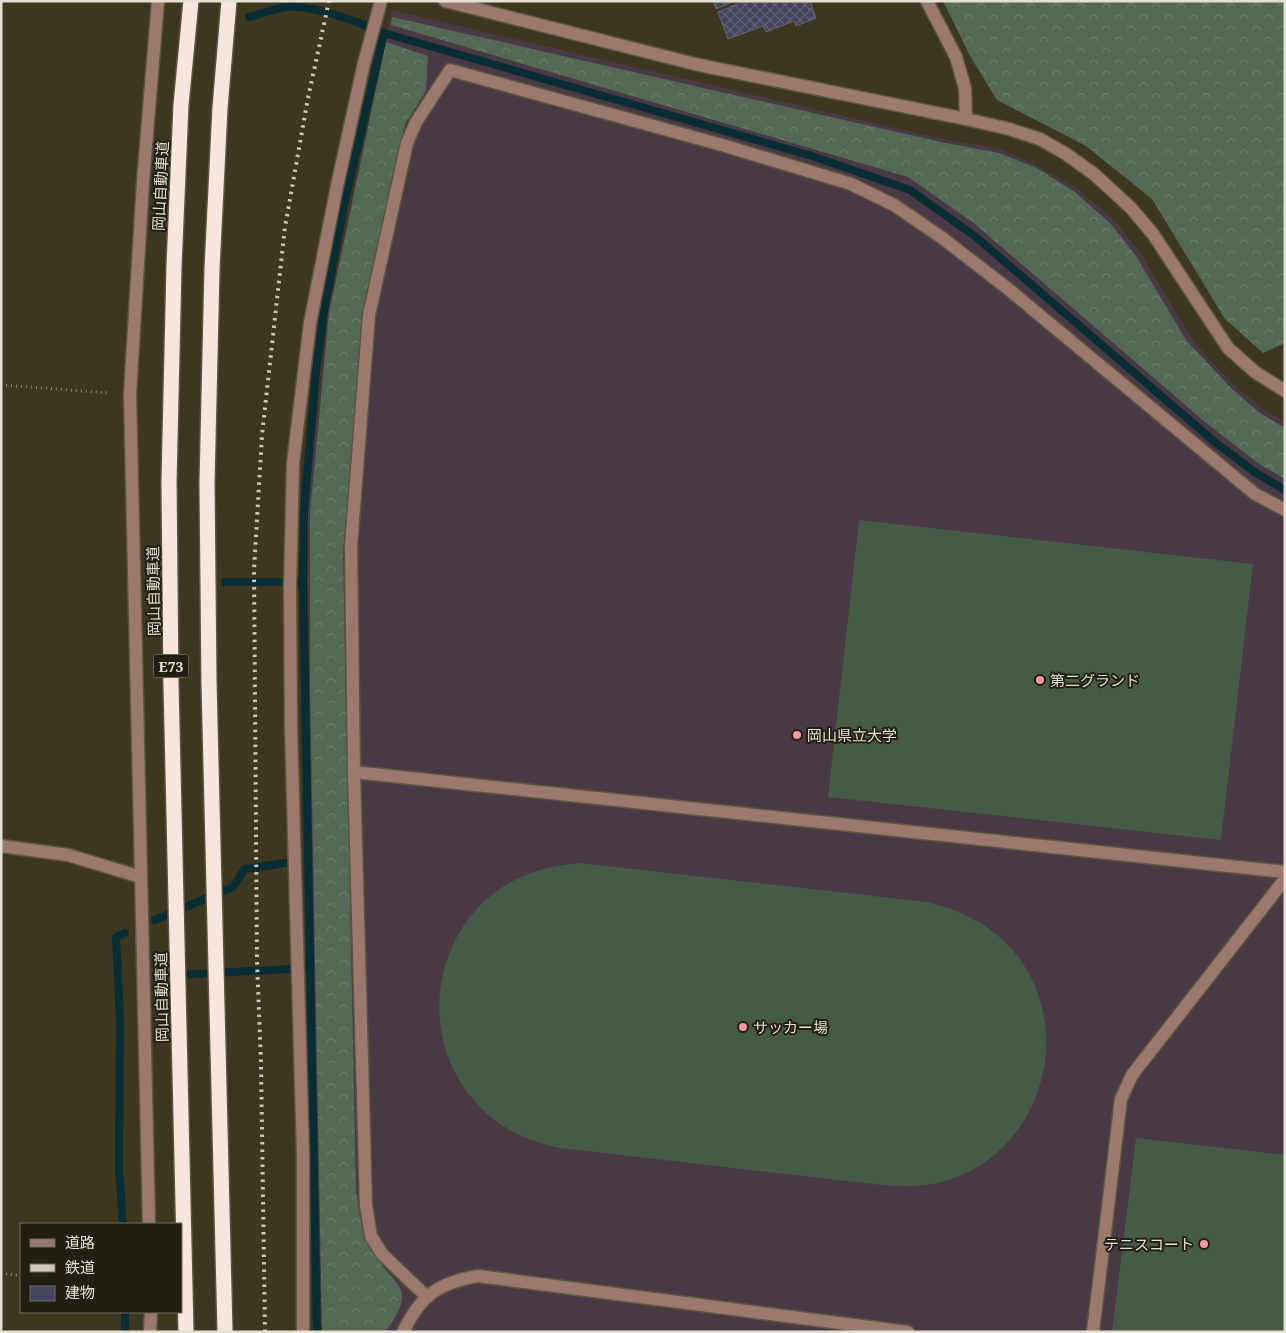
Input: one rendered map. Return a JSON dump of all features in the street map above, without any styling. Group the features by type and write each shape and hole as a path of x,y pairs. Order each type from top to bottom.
{"highway":[{"name":"岡山自動車道","path":"186,1332 171,684 169,482 180,115 191,1"},
{"name":"E73","path":"225,1332 209,683 207,483 212,269 220,108 229,1"}],"street":[{"path":"149,1223 130,394 143,182 158,1"},
{"path":"303,1332 303,1156 290,582 294,463 310,323 337,186 381,1"},
{"path":"446,1 699,65 966,119 1009,129 1040,139 1066,154 1094,174 1131,208 1153,234 1228,348 1255,372 1285,391"},
{"path":"928,1 956,57 965,88 966,119"},
{"path":"427,1297 382,1254 371,1236 366,1205 354,772 352,546 370,315 407,143 416,122 450,70 722,145 851,184 894,205 942,237 1007,288 1255,494 1285,510"},
{"path":"354,772 1285,872"},
{"path":"1,846 68,855 141,877"},
{"path":"1093,1332 1121,1099 1125,1087 1132,1075 1285,879"},
{"path":"403,1332 412,1314 438,1288 456,1280 478,1276 908,1332"},
{"path":"150,1313 150,1332"}],"path":[{"path":"1,385 130,394"},
{"path":"1,1273 20,1276"}],"shaded area":[{"name":"岡山県立大学","path":"392,10 942,139 1001,149 1038,166 1078,189 1115,221 1141,254 1190,335 1209,360 1235,386 1262,408 1285,422 1285,1332 320,1332 307,514 328,312"}],"green space":[{"path":"943,1 1285,1 1285,343 1263,353 1225,319 1152,199 1086,146 997,100 970,56"},
{"path":"392,17 941,142 999,153 1037,168 1075,192 1111,224 1136,256 1186,340 1232,389 1260,413 1285,428 1285,479 1259,464 1205,422 975,224 908,177 391,25"},
{"path":"386,42 428,56 426,91 405,124 363,318 343,553 356,1191 361,1221 368,1242 380,1262 400,1287 402,1295 401,1304 396,1316 385,1332 322,1332 310,692 310,513 329,313"},
{"name":"第二グランド","path":"859,520 1253,564 1221,840 828,797"},
{"name":"サッカー場","path":"579,863 927,902 953,910 978,922 1000,937 1019,958 1036,988 1045,1021 1046,1054 1040,1086 1026,1117 1007,1143 981,1165 949,1180 908,1186 882,1185 560,1148 540,1143 503,1126 482,1110 454,1070 443,1038 439,1004 444,971 456,940 474,912 500,889 537,871 555,866"},
{"name":"テニスコート","path":"1136,1138 1285,1155 1285,1332 1112,1332"}],"building":[{"path":"713,1 735,1 716,9"},
{"path":"744,1 810,1 816,18 796,26 794,21 766,32 763,26 728,39 718,12"}],"waterway":[{"path":"249,17 287,7 323,11 384,33 812,156 910,190 976,237 1216,443 1256,473 1285,490"},
{"path":"317,1332 303,582 304,511 316,371 324,311 344,205 384,33"},
{"path":"225,582 303,582"},
{"path":"155,920 233,887 245,869 299,861"},
{"path":"123,1223 119,1169 120,1018 116,937 125,933"},
{"path":"157,976 310,968"},
{"path":"125,1313 125,1332"}],"railway":[{"path":"265,1332 261,1063 257,962 254,570 262,435 285,227 308,98 329,1"}],"place":[{"name":"第二グランド","path":"1040,680"},
{"name":"岡山県立大学","path":"797,735"},
{"name":"サッカー場","path":"743,1027"},
{"name":"テニスコート","path":"1204,1244"}]}
